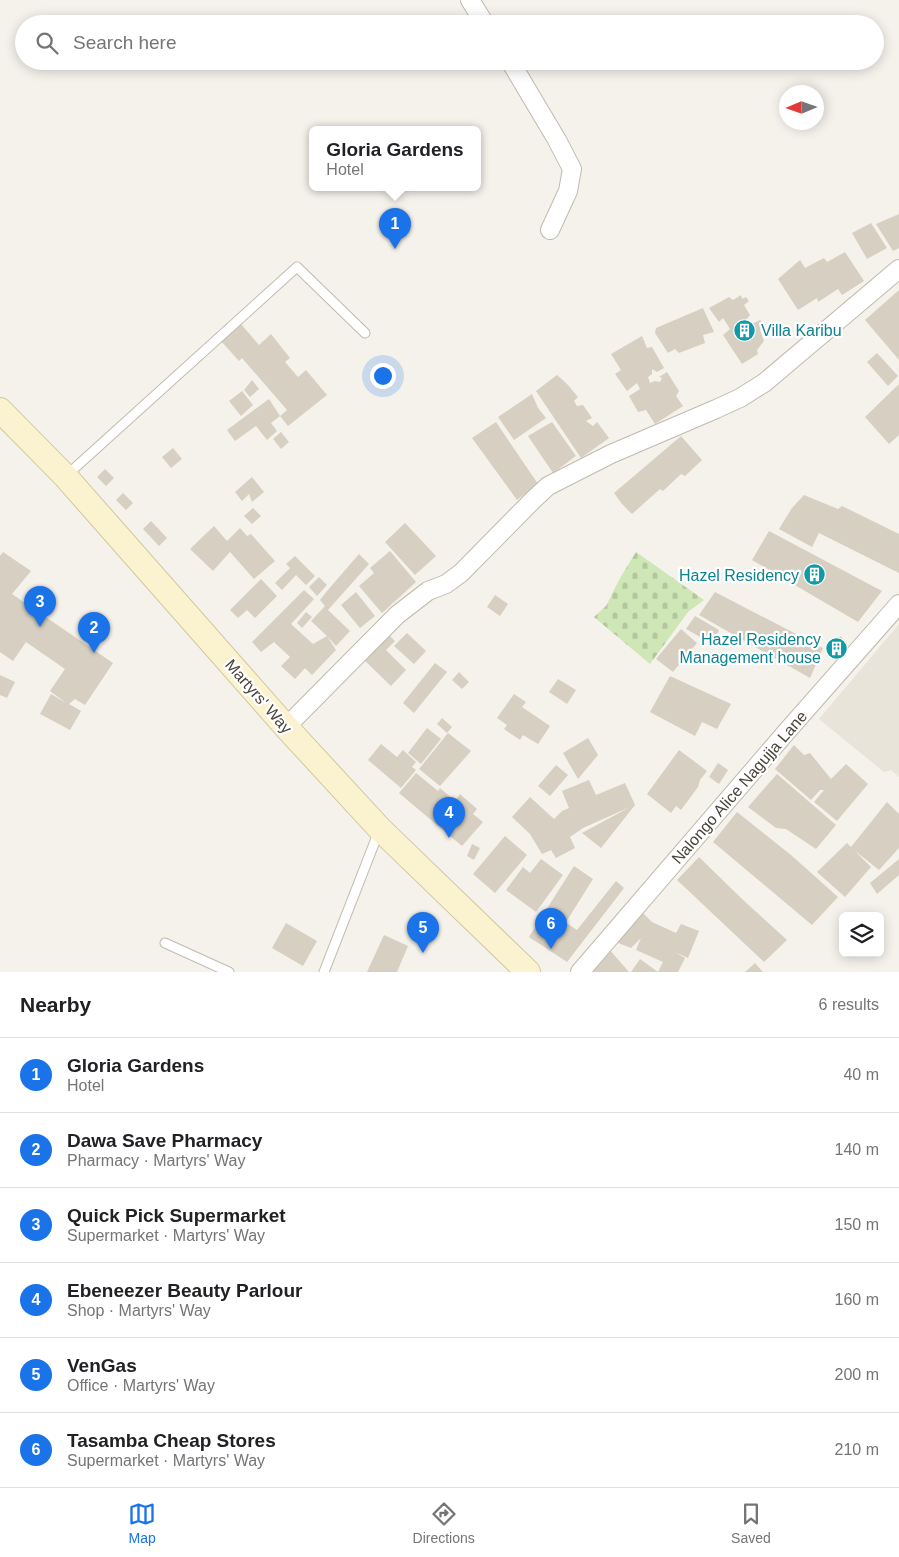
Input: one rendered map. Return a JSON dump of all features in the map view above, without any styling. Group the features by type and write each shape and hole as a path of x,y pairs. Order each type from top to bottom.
{"main road":[{"name":"Martyrs' Way","path":"0,410 65,476 286,727 380,829 528,972"}],"street":[{"path":"470,0 479,15"},
{"path":"515,70 572,169 568,191 550,230"},
{"path":"286,727 396,615 428,591 446,584 461,573 548,486 611,454 740,398 764,382 899,269"},
{"name":"Nalongo Alice Nagujja Lane","path":"580,972 899,604"}],"lane":[{"path":"65,476 297,267 364,332"},
{"path":"324,972 380,829"},
{"path":"165,943 229,972"}],"shaded area":[{"path":"899,624 899,777 891,770 884,772 819,719"}],"green space":[{"path":"636,552 704,600 688,612 650,664 594,617 606,606"}],"building":[{"path":"899,214 899,248 893,251 876,224"},
{"path":"871,223 887,248 867,259 852,233"},
{"path":"845,252 864,281 842,295 838,289 818,302 817,298 798,310 778,279 800,260 805,268 824,258 827,262"},
{"path":"899,290 899,360 865,320"},
{"name":"Villa Karibu","path":"741,295 742,299 746,297 749,301 744,305 750,315 745,321 746,327 760,320 766,325 760,330 764,341 757,350 758,354 742,364 723,335 730,329 723,318 719,322 709,308 729,297 733,300"},
{"path":"703,308 714,332 703,335 705,343 679,353 675,349 668,353 655,333 656,328"},
{"path":"241,324 259,345 271,334 290,358 285,362 298,377 306,370 327,395 288,426 280,416 287,410 242,358 239,361 221,341"},
{"path":"642,336 647,348 652,347 664,368 657,372 652,369 652,374 648,377 650,383 660,382 662,378 659,377 667,372 679,391 676,396 683,406 655,424 646,410 638,412 629,396 640,389 637,383 627,391 615,374 621,370 611,354"},
{"path":"877,353 898,376 888,386 867,362"},
{"path":"557,375 578,397 574,401 577,406 583,405 592,418 586,421 593,426 597,422 609,438 581,458 536,391"},
{"path":"252,380 259,389 250,397 244,390"},
{"path":"899,384 899,435 889,444 865,417"},
{"path":"242,391 253,405 241,416 229,401"},
{"path":"532,394 538,408 546,418 514,440 498,417"},
{"path":"269,399 280,416 271,423 277,431 267,440 256,426 235,441 227,430"},
{"path":"496,422 538,484 517,500 472,438"},
{"path":"552,422 576,456 553,473 528,436"},
{"path":"281,432 289,442 281,449 273,439"},
{"path":"681,436 702,460 685,476 681,474 663,491 660,489 632,514 614,493"},
{"path":"173,448 182,459 171,468 162,457"},
{"path":"105,469 114,478 106,486 97,477"},
{"path":"252,477 264,492 252,502 249,494 242,501 235,492"},
{"path":"123,493 133,503 126,510 116,500"},
{"path":"804,495 838,509 842,506 899,534 899,573 819,533 812,547 779,529 792,508"},
{"path":"253,508 261,516 252,524 244,516"},
{"path":"151,521 167,538 159,546 143,529"},
{"path":"405,523 436,556 415,575 385,542"},
{"path":"214,526 227,541 240,528 247,536 251,534 275,561 254,579 230,552 213,571 190,549"},
{"name":"Hazel Residency","path":"769,531 882,591 858,622 752,560"},
{"path":"390,551 416,582 382,613 359,586 374,573 370,568"},
{"path":"3,552 31,571 12,594 113,663 85,705 75,699 69,704 81,711 70,730 40,714 51,694 66,703 50,691 65,669 26,642 13,661 0,652 0,556"},
{"path":"359,554 369,564 328,610 350,631 336,646 311,621 325,606 320,600"},
{"path":"295,556 315,576 306,585 296,575 282,590 275,583 290,568 286,564"},
{"path":"319,577 327,585 317,596 309,587"},
{"path":"261,579 277,596 255,618 247,610 238,618 230,610"},
{"path":"304,590 314,599 291,624 313,644 327,636 336,650 312,675 305,668 295,679 281,666 290,657 274,642 261,652 252,642"},
{"path":"356,592 375,616 360,628 341,605"},
{"name":"Hazel Residency","path":"715,592 823,648 810,678 699,615"},
{"path":"495,595 508,604 500,616 487,607"},
{"path":"306,612 312,617 302,628 297,623"},
{"path":"695,616 719,630 713,644 686,629"},
{"path":"383,629 395,641 386,650 406,670 391,686 359,655"},
{"path":"681,629 697,643 673,672 656,659"},
{"path":"407,633 426,651 414,664 394,646"},
{"name":"Hazel Residency Management house","path":"840,636 847,643 835,656 829,652"},
{"path":"435,663 447,672 414,713 403,703"},
{"path":"459,672 469,682 462,689 452,680"},
{"path":"0,675 15,682 7,698 0,695"},
{"path":"670,676 731,704 717,729 702,722 695,736 650,712"},
{"path":"558,679 576,690 567,704 549,692"},
{"path":"514,694 526,702 522,707 550,726 538,744 523,735 520,740 504,729 507,725 497,718"},
{"path":"442,718 452,727 447,733 437,724"},
{"path":"427,728 441,739 421,764 408,753"},
{"path":"448,733 471,751 440,786 419,769"},
{"path":"588,738 598,755 578,779 563,753"},
{"path":"381,744 397,757 403,750 416,762 412,767 416,770 401,788 368,760"},
{"path":"794,745 804,755 810,753 831,779 846,764 868,784 837,821 814,802 824,790 820,790 811,800 775,769"},
{"path":"679,750 707,771 681,810 676,806 671,813 647,794"},
{"path":"718,763 728,770 719,784 709,777"},
{"path":"556,765 568,775 550,796 538,786"},
{"path":"416,773 438,791 440,788 455,801 460,794 477,809 473,814 483,822 462,846 399,793"},
{"path":"777,774 836,825 816,849 786,829 776,828 748,807"},
{"path":"589,780 596,795 625,783 635,805 601,848 582,833 630,807 583,828 570,837 575,848 556,858 551,850 542,854 530,834 512,817 530,797 554,819 562,811 569,808 562,791"},
{"path":"887,802 899,814 899,848 879,870 854,850 871,867 845,897 817,872 847,843 851,847"},
{"path":"737,812 791,855 838,897 812,925 713,842"},
{"path":"505,836 527,855 495,893 473,874"},
{"path":"472,844 480,848 474,860 467,856"},
{"path":"699,857 787,940 764,962 677,880"},
{"path":"541,859 563,875 536,912 506,890 523,867 530,873"},
{"path":"899,859 899,875 877,894 870,883"},
{"path":"574,866 593,879 566,922 556,916 577,930 616,881 624,888 567,962 529,937"},
{"path":"639,909 652,922 676,933 681,924 699,931 688,958 675,952 685,958 678,972 658,972 663,962 636,950 641,938 631,948 608,939"},
{"path":"286,923 317,941 303,966 272,948"},
{"path":"384,935 408,946 397,972 367,972"},
{"path":"608,948 629,972 590,972"},
{"path":"640,959 658,972 631,972"},
{"path":"755,963 763,972 745,972"}],"place":[{"name":"Gloria Gardens","path":"395,249"},
{"name":"Villa Karibu","path":"745,330"},
{"name":"Hazel Residency","path":"815,575"},
{"name":"Quick Pick Supermarket","path":"40,627"},
{"name":"Hazel Residency Management house","path":"837,648"},
{"name":"Dawa Save Pharmacy","path":"94,653"},
{"name":"Ebeneezer Beauty Parlour","path":"449,838"},
{"name":"Tasamba Cheap Stores","path":"551,949"},
{"name":"VenGas","path":"423,953"}]}
